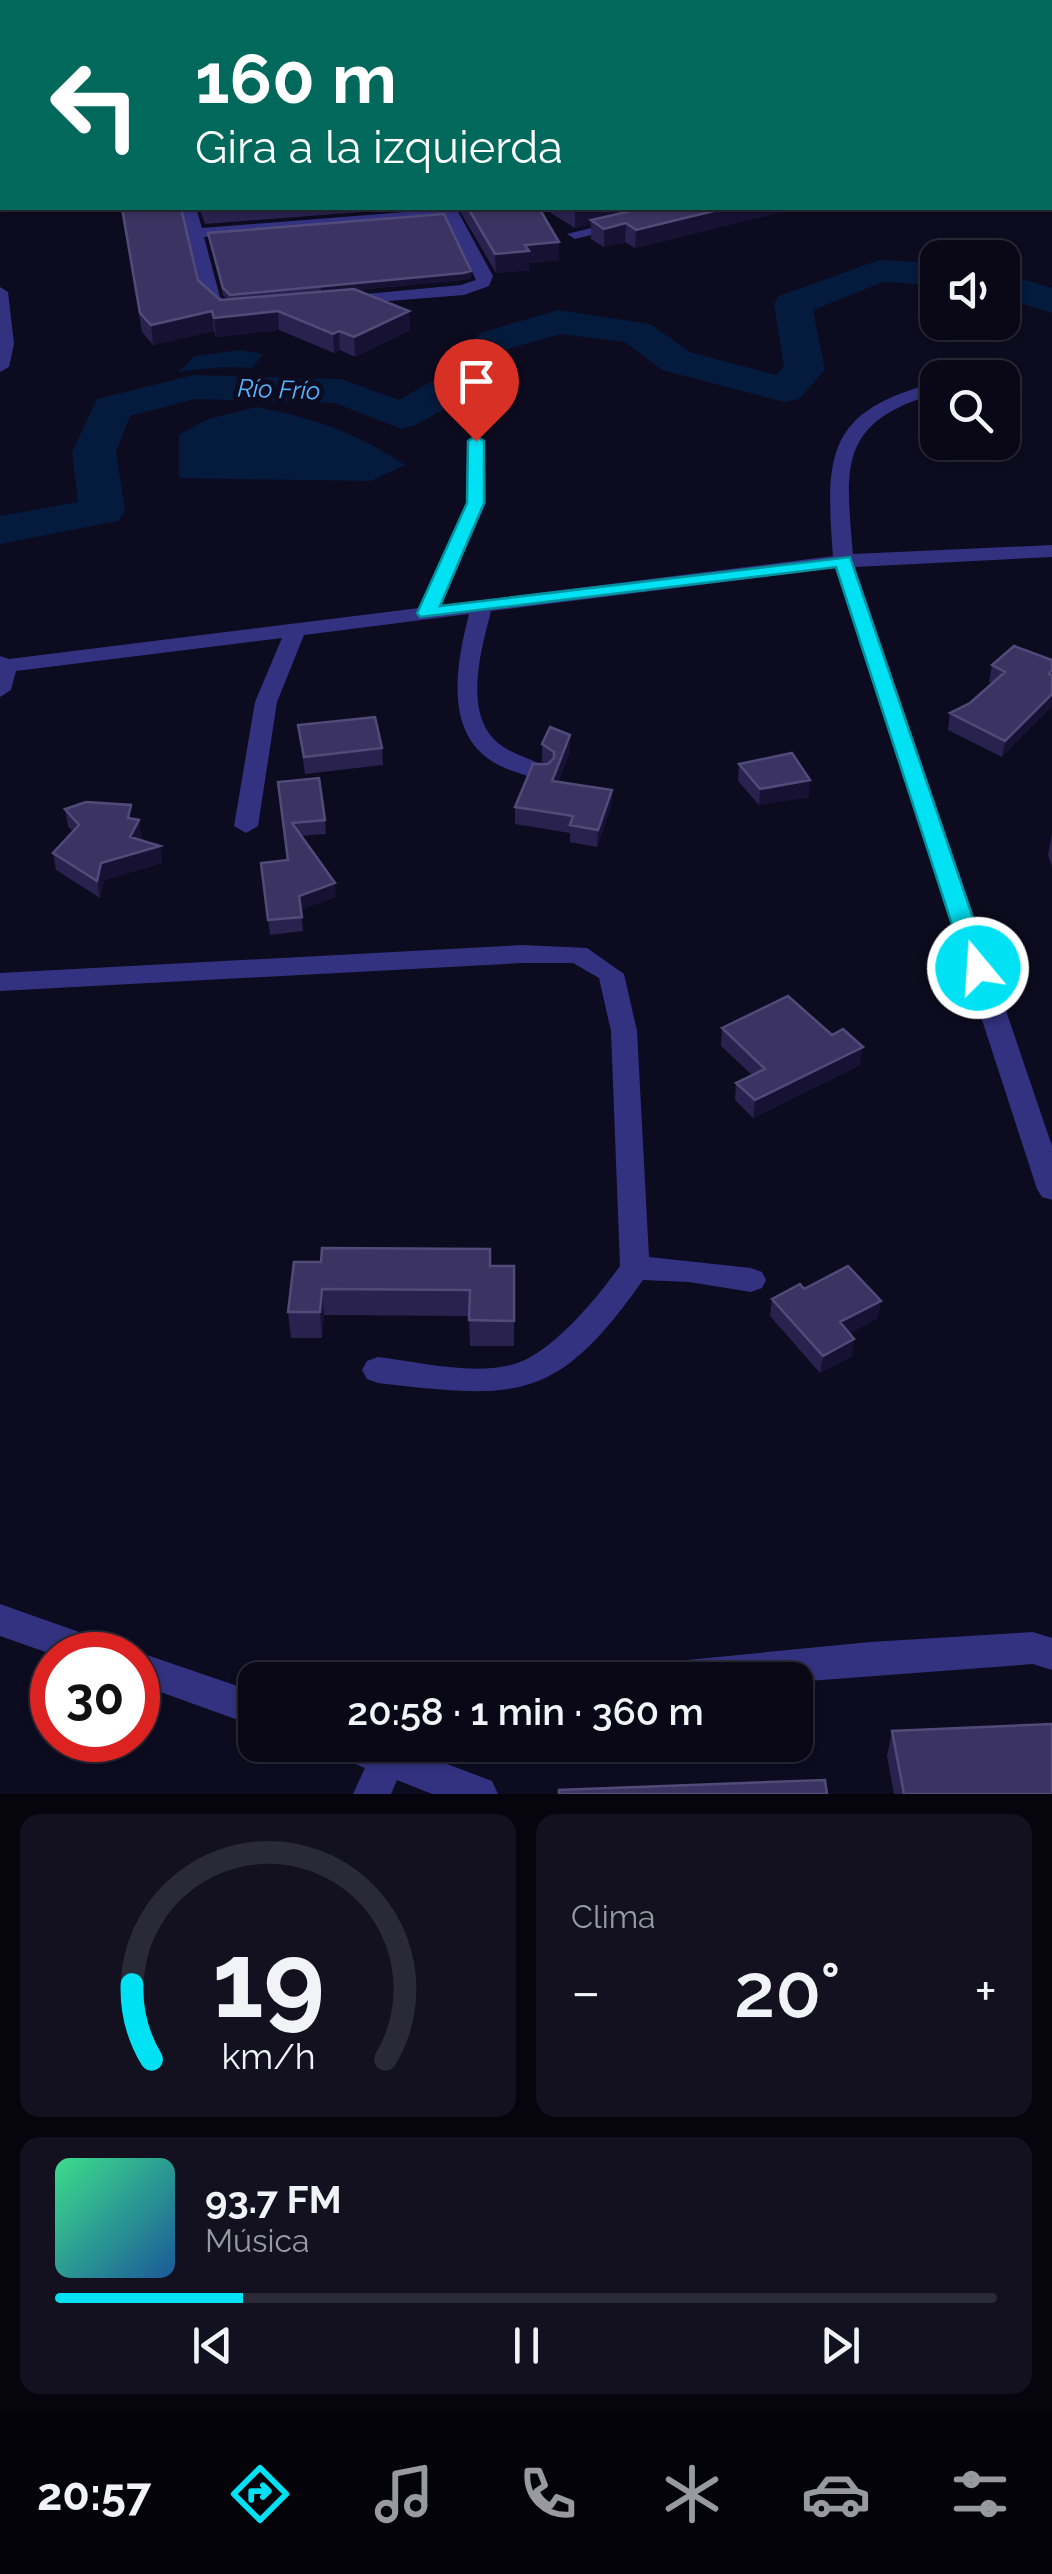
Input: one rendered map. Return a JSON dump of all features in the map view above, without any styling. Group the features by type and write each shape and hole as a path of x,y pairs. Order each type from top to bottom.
{"street":[{"path":"190,210 212,298 224,311 242,311"},
{"path":"196,233 450,210 485,276 483,284 464,290 334,302"},
{"path":"575,234 681,210"},
{"path":"0,292 5,344 0,367"},
{"path":"920,391 902,395 873,411 842,446 838,494 843,561 1052,1189"},
{"path":"427,613 476,503 476,441"},
{"path":"0,690 4,664 843,561 1052,551"},
{"path":"482,606 466,664 465,692 477,733 493,756 509,765 539,772"},
{"path":"246,826 266,702 296,630"},
{"path":"0,982 578,954 611,974 624,1031 635,1268 619,1293 581,1331 540,1366 518,1377 487,1380 378,1370"},
{"path":"635,1268 689,1270 751,1280"},
{"path":"0,1620 34,1632"},
{"path":"813,1664 1034,1648 1052,1654"},
{"path":"160,1676 238,1703"},
{"path":"372,1794 376,1762"},
{"path":"406,1762 479,1794"}],"water":[{"path":"239,350 263,354 252,368 178,372 195,356"},
{"path":"256,407 333,428 405,465 371,481 179,478 179,435 208,419"}],"building":[{"path":"122,210 181,210 198,280 220,300 354,289 409,311 354,337 339,331 333,334 278,311 214,318 212,311 151,325 140,313"},
{"path":"469,210 540,210 559,242 525,245 529,251 495,254"},
{"path":"635,210 718,210 636,230 626,223 604,229 591,220"},
{"path":"444,214 471,271 230,295 223,288 208,233"},
{"path":"1014,646 1052,660 1052,694 1005,741 950,713 970,703 1005,672 992,665"},
{"path":"375,717 382,748 304,757 298,725"},
{"path":"550,727 570,735 552,781 612,790 598,830 570,825 573,816 515,807 533,764 548,764 554,758 554,752 542,744"},
{"path":"792,753 810,780 760,789 739,764"},
{"path":"319,778 325,820 292,823 335,883 299,896 302,917 268,920 261,863 288,860 278,782"},
{"path":"86,802 131,805 128,818 139,820 130,837 160,846 101,863 97,881 53,853 79,825 65,809"},
{"path":"788,996 832,1035 843,1029 863,1047 755,1100 736,1083 765,1069 722,1028"},
{"path":"322,1248 490,1249 490,1266 514,1266 514,1321 469,1320 470,1290 322,1289 320,1312 288,1312 294,1262 321,1262"},
{"path":"848,1266 881,1301 840,1322 854,1339 823,1356 772,1299 800,1284 804,1289"},
{"path":"1052,1724 1052,1794 904,1794 892,1731"},
{"path":"825,1780 827,1794 559,1794 559,1790"}],"waterway":[{"name":"Río Frío","path":"0,530 102,511 94,452 112,408 194,387 341,391 401,416 457,384 494,341 558,322 636,332 676,361 784,390 805,370 793,304 879,271 920,273"},
{"name":"Río Frío","path":"1020,290 1052,301"}],"route":[{"path":"476,441 476,503 427,613 843,561 978,968"}]}
